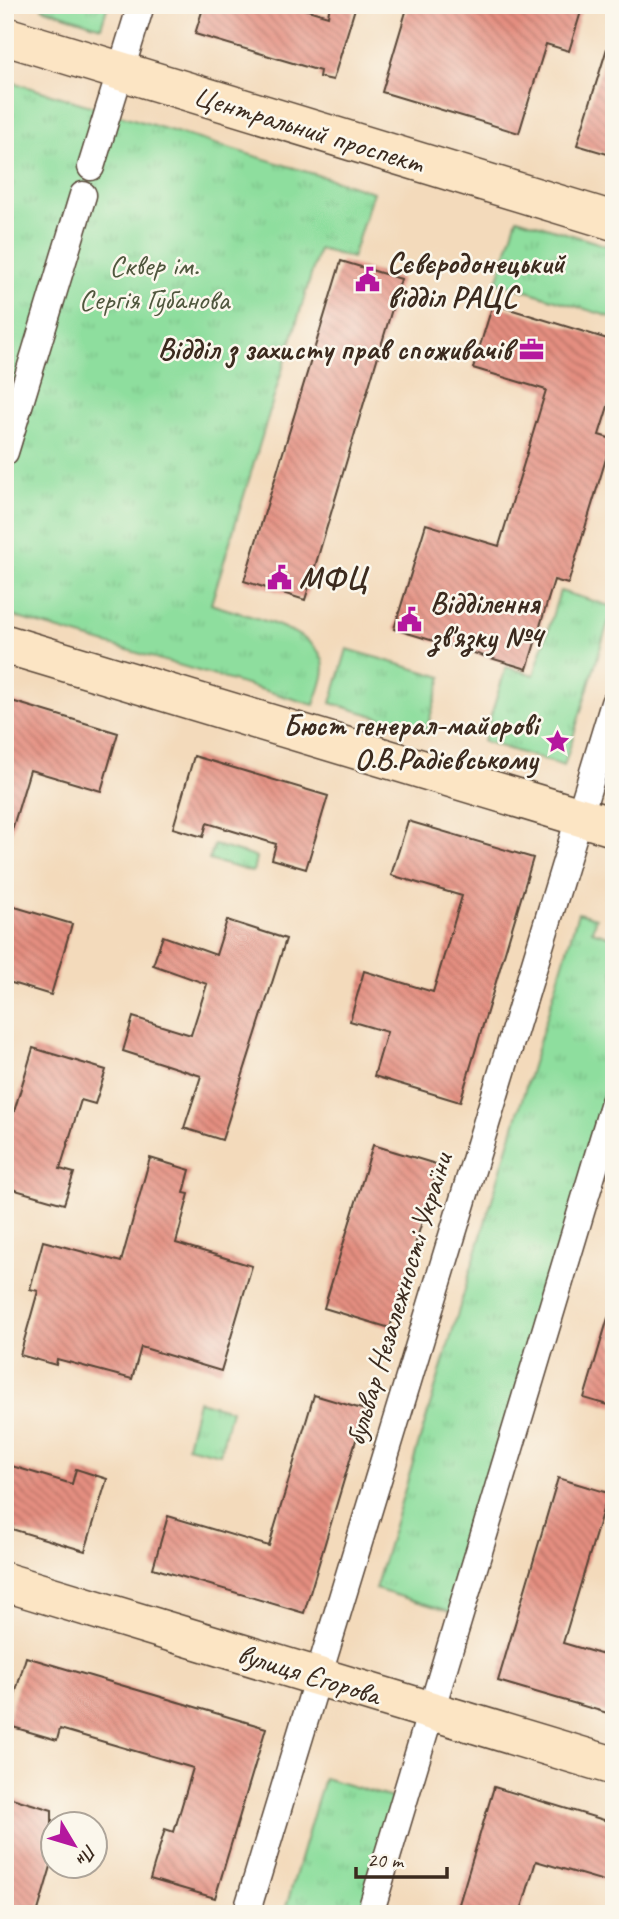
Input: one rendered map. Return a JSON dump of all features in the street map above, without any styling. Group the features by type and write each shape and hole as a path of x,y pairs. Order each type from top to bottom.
{"street":[{"path":"91,167 141,5"},
{"name":"Центральний проспект","path":"5,36 614,221"},
{"path":"5,452 83,195"},
{"path":"5,644 596,822"},
{"name":"бульвар Незалежності України","path":"246,1914 318,1676 596,822 614,704"},
{"path":"370,1914 614,1102"},
{"name":"вулиця Єгорова","path":"5,1582 614,1766"}],"green space":[{"path":"43,5 108,5 101,27 42,8"},
{"name":"Сквер ім. Сергія Губанова","path":"5,80 373,192 352,258 319,249 211,604 289,630 315,647 322,658 324,669 314,705 5,614"},
{"path":"517,218 614,248 614,318 497,282"},
{"path":"560,591 613,607 564,766 483,741 506,667 534,675"},
{"path":"347,649 442,677 426,731 331,703"},
{"path":"214,845 256,857 253,872 209,860"},
{"path":"578,913 596,918 592,931 614,938 614,1087 456,1613 375,1589"},
{"path":"198,1401 231,1410 220,1454 187,1446"},
{"path":"324,1778 399,1800 365,1914 284,1914"}],"building":[{"path":"204,5 291,5 328,16 330,5 356,5 333,80 319,77 320,71 195,34"},
{"path":"408,5 583,5 569,51 546,44 519,133 382,92"},
{"path":"608,45 614,46 614,156 577,145"},
{"path":"341,261 401,279 305,600 244,581"},
{"path":"493,304 614,341 614,387 599,435 612,439 568,584 554,580 527,669 394,629 426,524 499,546 546,390 473,368"},
{"path":"5,699 118,733 101,791 30,770 11,833 5,832"},
{"path":"194,756 328,796 306,869 272,859 276,844 207,823 203,837 173,828"},
{"path":"408,821 533,858 460,1102 374,1076 387,1032 350,1021 364,971 433,992 462,896 391,875"},
{"path":"5,904 72,924 51,995 5,981"},
{"path":"227,920 286,939 222,1140 184,1128 201,1076 123,1051 133,1017 191,1035 207,984 153,965 163,936 216,955"},
{"path":"33,1048 106,1070 95,1104 81,1100 60,1169 74,1173 64,1204 5,1187 5,1142"},
{"path":"373,1145 439,1165 390,1328 324,1308"},
{"path":"150,1158 190,1170 184,1193 189,1194 176,1243 252,1266 221,1371 141,1347 132,1379 57,1359 56,1365 20,1355 38,1291 30,1289 43,1241 121,1262"},
{"path":"608,1318 614,1319 614,1407 584,1398"},
{"path":"314,1395 365,1410 304,1613 153,1568 168,1516 269,1546"},
{"path":"5,1464 72,1484 76,1469 107,1479 85,1551 5,1527"},
{"path":"558,1478 608,1493 563,1643 614,1658 614,1715 498,1681"},
{"path":"26,1657 266,1728 215,1898 150,1879 165,1829 174,1832 193,1768 60,1729 57,1740 6,1725"},
{"path":"494,1787 614,1823 614,1884 536,1861 520,1914 456,1914"},
{"path":"5,1796 52,1811 38,1811 38,1881 47,1881 37,1914 5,1914"}],"place":[{"name":"Сєвєродонецький відділ РАЦС","path":"367,280"},
{"name":"Відділ з захисту прав споживачів","path":"532,349"},
{"name":"МФЦ","path":"279,578"},
{"name":"Відділення зв'язку №4","path":"410,620"},
{"name":"Бюст генерал-майорові О.В.Радієвському","path":"558,742"}]}
